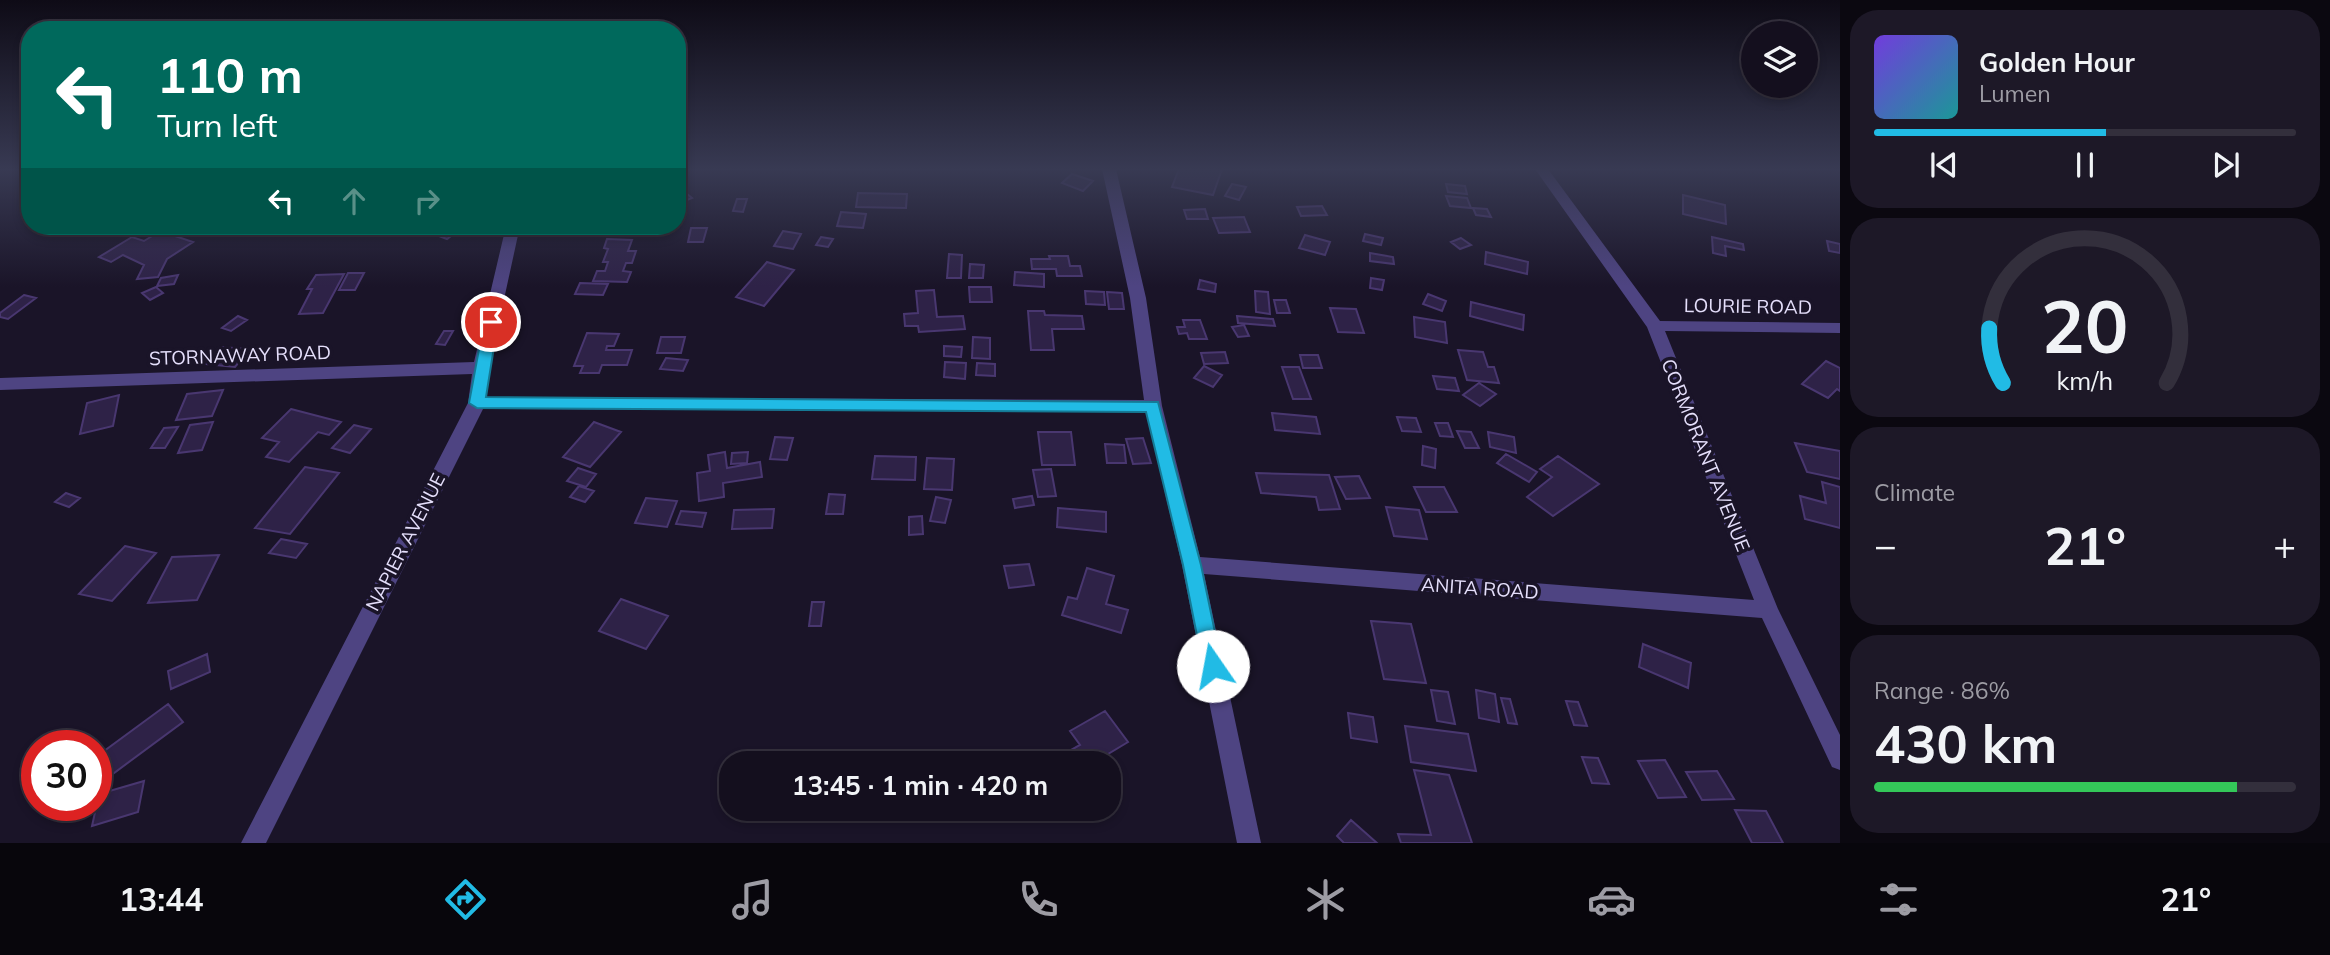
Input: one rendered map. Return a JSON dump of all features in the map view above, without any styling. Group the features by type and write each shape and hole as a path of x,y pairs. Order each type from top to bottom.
{"street":[{"path":"1118,208 1138,298 1153,406 1192,565 1249,843"},
{"name":"CORMORANT AVENUE","path":"1570,208 1655,326 1768,610 1840,759"},
{"name":"NAPIER AVENUE","path":"253,843 477,403 481,368 511,235"},
{"name":"LOURIE ROAD","path":"1655,326 1840,328"},
{"name":"STORNAWAY ROAD","path":"0,384 481,368"},
{"path":"477,403 1153,406"},
{"name":"ANITA ROAD","path":"1192,565 1768,610"}],"building":[{"path":"734,208 744,208 743,212 733,211"},
{"path":"1298,208 1323,208 1327,215 1301,216"},
{"path":"1473,208 1487,209 1491,217 1476,215"},
{"path":"1683,208 1725,208 1726,224 1683,214"},
{"path":"1205,209 1208,219 1187,219 1184,210"},
{"path":"841,212 866,214 863,228 837,226"},
{"path":"1244,217 1250,232 1219,233 1213,218"},
{"path":"691,228 707,228 703,242 688,242"},
{"path":"783,231 801,234 793,249 774,246"},
{"path":"1365,234 1383,238 1381,245 1363,241"},
{"path":"154,235 177,235 193,242 167,259 158,277 137,279 144,265 123,255 111,262 99,257 132,237 144,241"},
{"path":"436,235 452,235 447,239"},
{"path":"1305,235 1330,242 1325,255 1299,248"},
{"path":"821,237 833,239 828,247 816,245"},
{"path":"1712,237 1743,244 1744,250 1725,246 1726,256 1713,253"},
{"path":"1461,238 1471,245 1460,249 1451,242"},
{"path":"607,239 632,240 628,251 636,251 632,263 626,263 623,271 631,272 627,282 593,281 597,271 605,271 608,262 603,262 608,249 604,248"},
{"path":"1827,241 1840,244 1840,253 1829,251"},
{"path":"1486,252 1528,262 1527,274 1485,264"},
{"path":"1370,253 1393,257 1394,264 1370,261"},
{"path":"949,254 962,255 961,278 947,278"},
{"path":"1049,256 1068,256 1070,266 1080,266 1082,276 1057,276 1056,269 1032,269 1031,259 1050,259"},
{"path":"767,262 794,270 764,306 736,297"},
{"path":"970,264 984,265 983,278 969,278"},
{"path":"1015,272 1044,274 1044,287 1014,285"},
{"path":"348,273 364,273 355,290 339,290"},
{"path":"344,274 323,313 299,314 312,289 307,289 316,275"},
{"path":"178,275 174,284 157,286 161,278"},
{"path":"1371,278 1384,280 1382,290 1370,288"},
{"path":"1200,280 1216,284 1215,292 1198,289"},
{"path":"580,283 608,284 603,295 575,294"},
{"path":"156,287 163,293 150,300 142,293"},
{"path":"969,287 991,287 992,302 970,302"},
{"path":"934,290 937,317 963,316 965,329 919,332 918,326 905,326 904,314 918,313 916,291"},
{"path":"1085,291 1104,292 1105,305 1086,304"},
{"path":"1255,291 1268,292 1270,314 1256,312"},
{"path":"1107,292 1122,293 1124,309 1109,309"},
{"path":"1428,294 1446,301 1442,311 1423,304"},
{"path":"24,295 36,298 8,319 0,317 0,313"},
{"path":"1274,300 1286,300 1290,313 1277,313"},
{"path":"1471,302 1524,315 1523,330 1470,316"},
{"path":"1330,308 1356,309 1364,333 1338,332"},
{"path":"1028,311 1044,311 1045,315 1082,316 1084,329 1052,329 1054,350 1031,350"},
{"path":"238,316 247,320 231,331 222,328"},
{"path":"1237,316 1273,319 1275,326 1238,323"},
{"path":"1414,317 1445,322 1447,343 1415,337"},
{"path":"1183,320 1200,320 1207,339 1189,339 1187,333 1179,334 1177,327 1185,327"},
{"path":"1244,325 1249,336 1238,337 1232,327"},
{"path":"444,331 453,331 445,345 436,344"},
{"path":"587,333 619,334 614,346 607,346 606,350 632,350 627,365 602,365 599,373 580,373 583,366 574,366"},
{"path":"661,337 685,337 681,353 657,353"},
{"path":"973,337 990,338 990,359 972,358"},
{"path":"944,346 962,347 961,357 944,356"},
{"path":"220,347 250,349 235,367 205,364"},
{"path":"1458,350 1483,352 1488,367 1494,367 1499,383 1467,380"},
{"path":"1225,352 1228,363 1204,364 1201,353"},
{"path":"1300,355 1318,355 1322,368 1303,368"},
{"path":"666,358 688,360 683,371 660,369"},
{"path":"1826,361 1840,368 1840,391 1837,389 1828,398 1802,384"},
{"path":"945,362 966,363 965,379 944,377"},
{"path":"977,363 995,364 995,376 976,375"},
{"path":"1204,366 1222,375 1213,387 1194,378"},
{"path":"1282,367 1299,367 1311,399 1293,399"},
{"path":"1433,376 1455,378 1459,391 1437,389"},
{"path":"1479,383 1496,394 1480,406 1463,395"},
{"path":"223,390 212,416 176,420 187,394"},
{"path":"119,395 113,426 80,434 87,403"},
{"path":"291,409 341,422 329,435 318,432 289,462 266,457 279,442 262,438"},
{"path":"1272,413 1316,417 1320,434 1275,430"},
{"path":"1397,417 1416,418 1421,432 1402,431"},
{"path":"213,422 202,450 178,453 190,425"},
{"path":"594,422 621,432 590,467 563,457"},
{"path":"1435,423 1448,423 1453,437 1440,436"},
{"path":"354,425 371,429 350,453 332,448"},
{"path":"178,427 165,448 151,448 164,428"},
{"path":"1457,431 1471,432 1479,448 1465,448"},
{"path":"1038,432 1071,432 1075,465 1042,465"},
{"path":"1488,432 1514,437 1516,453 1490,447"},
{"path":"775,437 793,438 787,460 770,459"},
{"path":"1143,438 1151,463 1133,464 1126,439"},
{"path":"1795,443 1840,451 1840,479 1807,472"},
{"path":"1105,444 1124,445 1126,463 1107,463"},
{"path":"1423,446 1436,449 1435,468 1422,465"},
{"path":"725,452 727,468 760,462 762,477 723,483 724,497 699,501 697,473 710,471 708,455"},
{"path":"748,452 747,463 731,464 732,453"},
{"path":"1506,454 1537,472 1529,482 1497,463"},
{"path":"875,456 916,457 915,480 872,479"},
{"path":"1558,456 1599,484 1553,516 1527,497 1552,477 1540,469"},
{"path":"927,458 954,459 952,490 924,489"},
{"path":"305,467 339,473 290,534 255,528"},
{"path":"578,468 596,474 586,487 567,481"},
{"path":"1051,469 1056,496 1038,497 1033,470"},
{"path":"1256,473 1329,475 1340,509 1319,510 1316,497 1261,493"},
{"path":"1359,476 1370,498 1346,499 1335,477"},
{"path":"1822,482 1840,487 1840,528 1805,519 1800,496 1826,503"},
{"path":"579,486 594,491 585,502 570,497"},
{"path":"1414,487 1444,487 1457,512 1426,512"},
{"path":"66,493 80,498 69,507 55,502"},
{"path":"829,494 845,495 843,514 826,514"},
{"path":"1032,496 1034,505 1015,508 1013,499"},
{"path":"936,497 951,500 945,523 930,521"},
{"path":"646,498 677,501 667,527 635,523"},
{"path":"1386,507 1419,510 1427,539 1394,536"},
{"path":"1058,508 1106,512 1106,532 1057,527"},
{"path":"774,509 772,528 732,529 734,510"},
{"path":"681,511 706,513 702,527 676,524"},
{"path":"922,516 923,534 909,535 909,517"},
{"path":"281,539 307,544 296,558 269,553"},
{"path":"125,546 156,553 112,601 79,594"},
{"path":"219,555 197,600 148,603 172,557"},
{"path":"1029,564 1034,585 1009,588 1004,566"},
{"path":"1087,568 1114,576 1106,604 1128,610 1121,633 1062,615 1068,597 1077,599"},
{"path":"621,599 668,616 646,649 599,631"},
{"path":"812,602 824,602 821,626 809,626"},
{"path":"1371,621 1411,624 1426,683 1384,679"},
{"path":"1643,644 1691,663 1688,688 1639,667"},
{"path":"207,654 210,672 171,689 168,671"},
{"path":"1431,690 1448,692 1455,724 1437,721"},
{"path":"1476,690 1495,694 1499,722 1479,718"},
{"path":"1501,698 1510,699 1517,724 1508,723"},
{"path":"1566,701 1578,702 1587,726 1574,725"},
{"path":"168,704 183,722 112,775 112,745"},
{"path":"1105,711 1128,742 1113,751 1069,751 1080,745 1070,731"},
{"path":"1348,713 1373,717 1377,742 1351,738"},
{"path":"1405,726 1468,734 1476,771 1411,762"},
{"path":"1582,757 1598,758 1609,784 1592,783"},
{"path":"1665,760 1686,797 1658,798 1638,761"},
{"path":"1414,770 1449,775 1472,843 1401,843 1398,834 1431,835"},
{"path":"1717,771 1734,799 1702,800 1686,772"},
{"path":"144,781 138,812 112,820 112,790"},
{"path":"1735,810 1766,811 1783,843 1752,843"},
{"path":"1351,820 1377,843 1344,843 1337,836"},
{"path":"93,821 108,821 92,826"}],"route":[{"path":"491,322 477,403 1153,406 1192,565 1213,666"}]}
